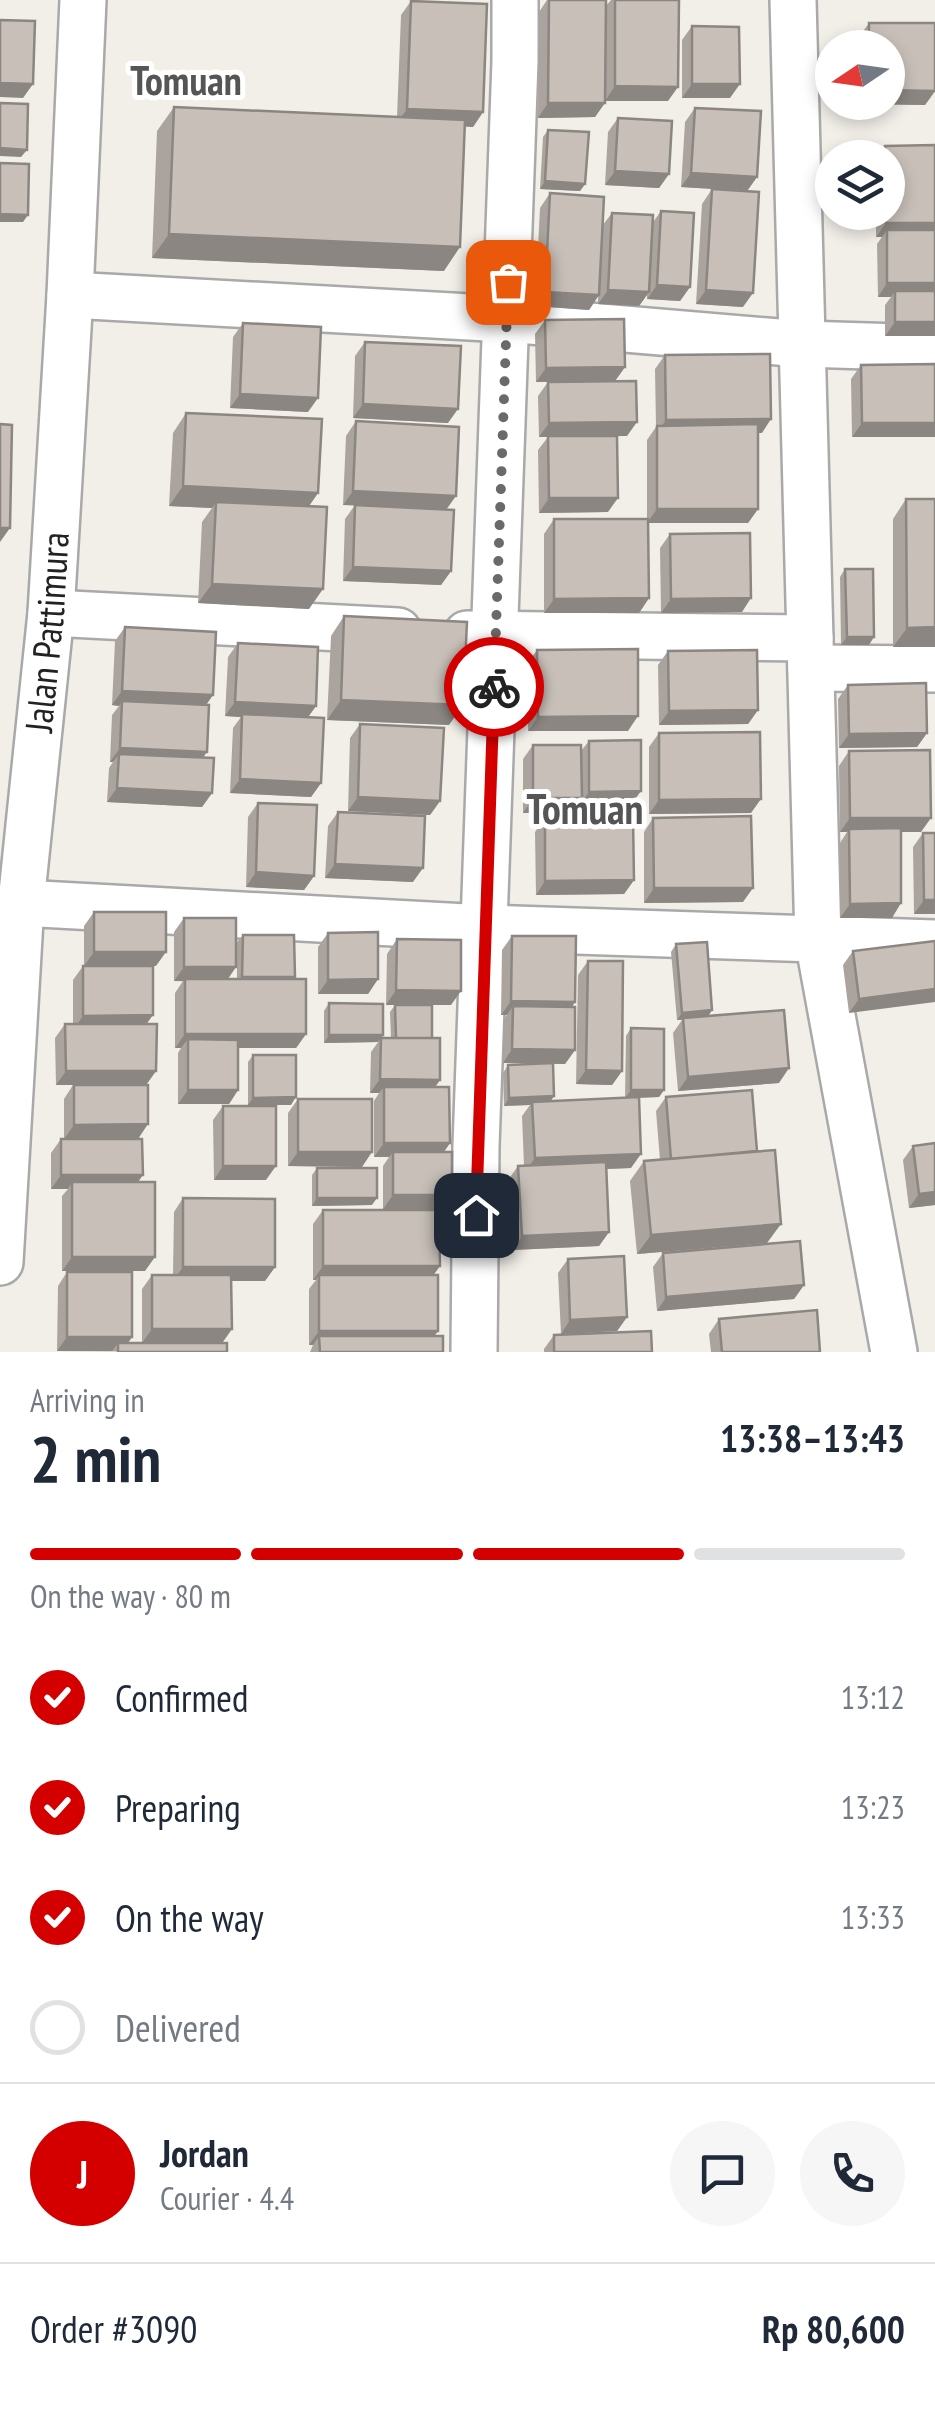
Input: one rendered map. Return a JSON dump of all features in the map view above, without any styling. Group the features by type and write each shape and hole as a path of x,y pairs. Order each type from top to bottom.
{"street":[{"name":"Jalan Pattimura","path":"0,1262 21,904 51,613 83,0"},
{"path":"474,1352 476,1146 516,61 514,0"},
{"path":"794,0 818,940 894,1352"},
{"path":"70,295 506,320 802,344 935,348"},
{"path":"51,613 811,653 935,668"},
{"path":"21,904 485,928 935,943"}],"building":[{"path":"549,0 606,0 605,103 548,103"},
{"path":"615,0 679,0 678,87 615,86"},
{"path":"411,1 487,4 483,112 407,109"},
{"path":"0,20 35,21 33,84 0,83"},
{"path":"869,23 935,23 935,91 905,90 905,30 869,30"},
{"path":"692,26 739,27 740,84 692,84"},
{"path":"0,103 28,104 27,150 0,148"},
{"path":"174,107 465,120 460,247 169,234"},
{"path":"695,108 761,111 757,177 691,173"},
{"path":"618,118 672,121 669,174 615,171"},
{"path":"548,130 589,132 585,184 545,181"},
{"path":"935,145 935,223 905,223 905,146"},
{"path":"0,163 29,164 28,215 0,214"},
{"path":"712,189 759,192 753,293 706,290"},
{"path":"550,193 604,197 599,295 545,292"},
{"path":"661,211 694,213 690,287 657,285"},
{"path":"612,213 653,215 649,292 608,290"},
{"path":"887,230 935,230 935,283 887,283"},
{"path":"895,291 935,291 935,322 895,322"},
{"path":"624,319 625,367 546,368 545,320"},
{"path":"243,323 321,327 318,398 240,394"},
{"path":"365,342 461,346 458,409 363,404"},
{"path":"770,354 771,419 666,420 665,355"},
{"path":"935,364 935,423 862,423 861,365"},
{"path":"636,381 637,422 549,423 548,382"},
{"path":"186,413 322,419 318,493 183,486"},
{"path":"356,421 459,427 456,496 353,491"},
{"path":"0,424 12,425 10,528 0,528"},
{"path":"758,424 758,509 657,509 657,426"},
{"path":"548,436 617,436 618,498 549,498"},
{"path":"906,499 935,499 935,627 907,628"},
{"path":"216,502 327,507 323,589 212,584"},
{"path":"355,505 454,510 451,571 353,567"},
{"path":"554,519 648,519 649,598 554,599"},
{"path":"750,533 751,598 671,599 670,534"},
{"path":"845,569 873,569 874,637 847,637"},
{"path":"344,616 467,622 463,705 341,700"},
{"path":"125,627 216,632 213,695 122,691"},
{"path":"238,643 318,647 316,706 235,702"},
{"path":"638,649 638,716 538,717 537,650"},
{"path":"757,650 758,710 669,711 668,651"},
{"path":"926,683 927,733 849,734 848,685"},
{"path":"122,701 209,705 207,752 120,748"},
{"path":"242,714 324,718 321,783 240,779"},
{"path":"360,724 444,728 440,801 358,797"},
{"path":"760,732 761,799 659,800 659,733"},
{"path":"641,740 641,791 589,792 589,741"},
{"path":"533,745 581,745 582,798 533,798"},
{"path":"930,750 931,818 850,818 849,751"},
{"path":"119,754 214,758 212,793 117,788"},
{"path":"258,803 317,805 314,876 256,872"},
{"path":"338,812 425,816 423,868 335,864"},
{"path":"751,816 753,888 654,888 653,818"},
{"path":"633,817 634,880 545,881 545,818"},
{"path":"901,828 901,903 850,904 849,829"},
{"path":"923,833 935,833 935,900 924,900"},
{"path":"94,912 166,912 166,952 94,952"},
{"path":"184,918 236,918 236,967 184,967"},
{"path":"378,932 378,979 328,980 328,933"},
{"path":"243,935 294,935 295,977 242,977"},
{"path":"512,936 576,936 575,1002 511,1001"},
{"path":"397,939 461,940 461,991 396,990"},
{"path":"935,941 935,989 859,999 853,951"},
{"path":"707,942 712,1010 682,1013 676,944"},
{"path":"588,961 623,961 622,1071 586,1070"},
{"path":"83,966 153,966 153,1015 83,1016"},
{"path":"185,979 306,979 306,1034 185,1034"},
{"path":"329,1003 383,1004 383,1035 329,1035"},
{"path":"395,1005 432,1005 432,1038 396,1038"},
{"path":"513,1006 575,1007 575,1050 512,1049"},
{"path":"784,1010 789,1068 688,1077 683,1018"},
{"path":"65,1024 157,1024 156,1071 66,1071"},
{"path":"631,1028 664,1029 664,1090 631,1090"},
{"path":"381,1038 440,1038 440,1080 380,1079"},
{"path":"188,1039 238,1040 238,1090 188,1090"},
{"path":"253,1055 296,1055 296,1097 253,1098"},
{"path":"553,1063 554,1096 509,1098 508,1065"},
{"path":"74,1085 148,1085 148,1124 74,1125"},
{"path":"384,1087 449,1087 450,1143 384,1143"},
{"path":"752,1090 757,1151 671,1159 666,1097"},
{"path":"639,1097 641,1154 535,1158 532,1102"},
{"path":"298,1099 372,1099 372,1152 298,1152"},
{"path":"223,1106 276,1106 276,1166 223,1166"},
{"path":"61,1139 142,1139 143,1175 61,1175"},
{"path":"935,1143 935,1192 919,1194 913,1146"},
{"path":"775,1150 781,1224 651,1235 644,1161"},
{"path":"393,1152 452,1152 452,1195 393,1195"},
{"path":"606,1162 609,1232 522,1236 518,1166"},
{"path":"317,1168 377,1168 377,1198 317,1198"},
{"path":"72,1182 155,1182 155,1257 72,1257"},
{"path":"183,1198 275,1199 275,1267 183,1267"},
{"path":"323,1210 439,1210 440,1266 323,1266"},
{"path":"800,1241 804,1285 666,1297 663,1253"},
{"path":"624,1256 627,1317 570,1320 568,1259"},
{"path":"67,1272 132,1272 132,1337 67,1337"},
{"path":"152,1275 231,1275 232,1329 152,1329"},
{"path":"319,1275 438,1275 438,1331 319,1331"},
{"path":"817,1310 820,1352 722,1352 719,1319"},
{"path":"651,1331 652,1352 554,1352 554,1335"},
{"path":"319,1336 443,1336 443,1352 320,1352"},
{"path":"118,1343 227,1343 227,1352 118,1352"}],"way so far":[{"path":"494,687 508,282"}],"district":[{"name":"Tomuan","path":"186,81"},
{"name":"Tomuan","path":"585,809"}],"route":[{"path":"476,1215 494,687"}]}
